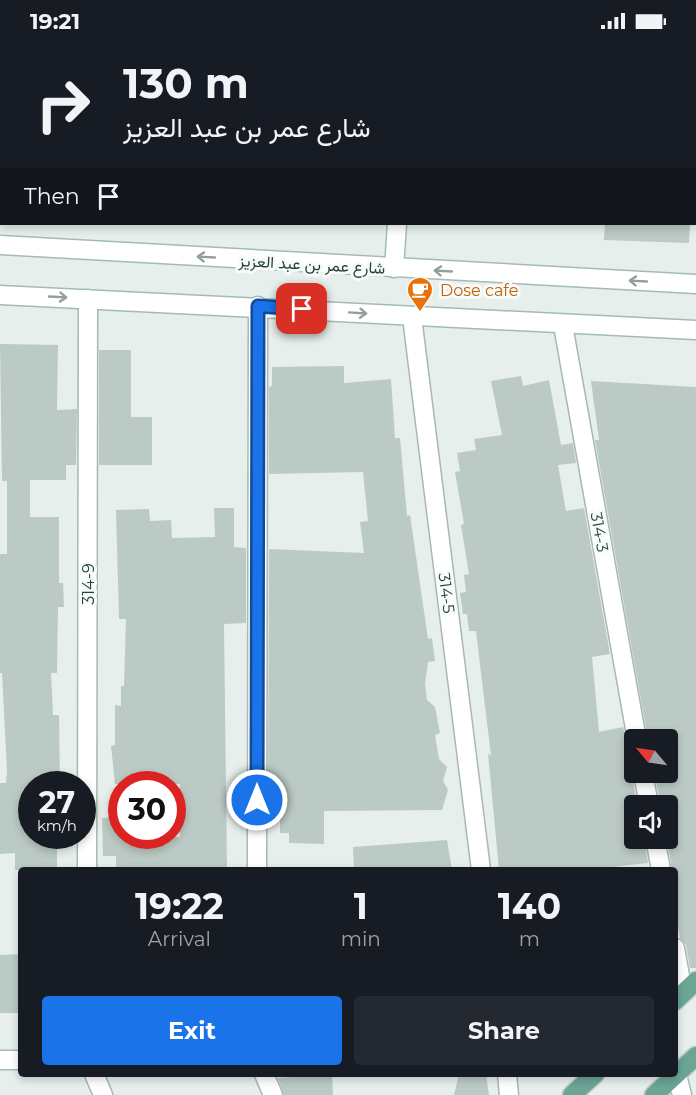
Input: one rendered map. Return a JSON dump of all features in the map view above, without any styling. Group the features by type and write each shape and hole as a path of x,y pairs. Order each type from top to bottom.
{"main road":[{"path":"678,1074 696,1056"},
{"path":"572,1095 592,1077"},
{"path":"654,1095 675,1077"}],"street":[{"path":"394,268 396,225"},
{"name":"شارع عمر بن عبد العزيز","path":"0,245 696,284"},
{"path":"0,295 258,306 412,317 696,330"},
{"name":"314-9","path":"87,867 88,298"},
{"path":"257,867 258,306"},
{"name":"314-5","path":"412,317 481,867"},
{"name":"314-3","path":"563,324 636,729"},
{"path":"657,849 660,867"},
{"path":"678,961 685,992"},
{"path":"0,1060 18,1060"},
{"path":"95,1077 104,1095"},
{"path":"265,1077 273,1095"},
{"path":"507,1077 509,1095"},
{"path":"678,1077 682,1095"}],"building":[{"path":"605,225 690,225 689,243 604,240"},
{"path":"0,344 58,345 57,410 77,409 76,465 66,465 66,480 30,480 30,517 59,517 59,583 63,583 64,607 58,607 57,673 51,673 53,715 59,715 60,771 18,771 18,849 57,849 57,867 18,867 18,870 15,870 15,853 0,854 0,783 6,783 7,771 2,673 0,673 0,554 7,554 7,481 2,481"},
{"path":"99,350 131,350 131,417 152,417 152,465 99,465"},
{"path":"344,366 344,383 391,379 395,438 400,438 407,516 410,515 428,639 432,638 435,661 428,662 425,684 427,700 435,707 440,733 435,735 439,759 447,767 443,781 448,790 442,810 324,811 324,844 289,843 289,833 280,833 280,811 268,811 269,549 364,553 360,522 368,521 363,472 269,474 269,387 272,386 272,367"},
{"path":"521,376 523,386 549,380 561,445 573,443 576,463 558,465 566,511 584,508 610,654 592,657 599,732 623,727 624,783 633,783 635,795 624,795 624,849 646,849 648,863 613,867 499,867 488,753 491,756 476,631 469,631 467,614 463,614 460,593 466,592 464,575 469,574 461,525 464,524 455,472 460,471 457,453 476,450 474,439 502,435 491,381"},
{"path":"591,381 696,387 696,968 690,968 686,945 680,938 678,867 672,867 669,849 678,849 678,795 658,795 657,783 678,783 678,729 646,729 595,440 599,440"},
{"path":"214,508 234,508 234,547 246,548 246,623 224,624 227,867 116,867 116,856 103,856 102,818 108,818 108,849 186,849 186,771 114,771 111,746 115,745 115,705 121,706 121,686 124,686 126,619 119,619 116,510 149,509 150,521 171,520 172,538 215,537"},
{"path":"447,840 452,867 354,867 353,847"},
{"path":"18,954 18,1013 0,1013 0,955"},
{"path":"332,1077 333,1095 284,1095 278,1078"},
{"path":"458,1077 486,1077 489,1095 454,1095"}],"place":[{"name":"Dose cafe","path":"420,313"}],"route":[{"path":"257,800 258,306 302,309"}]}
